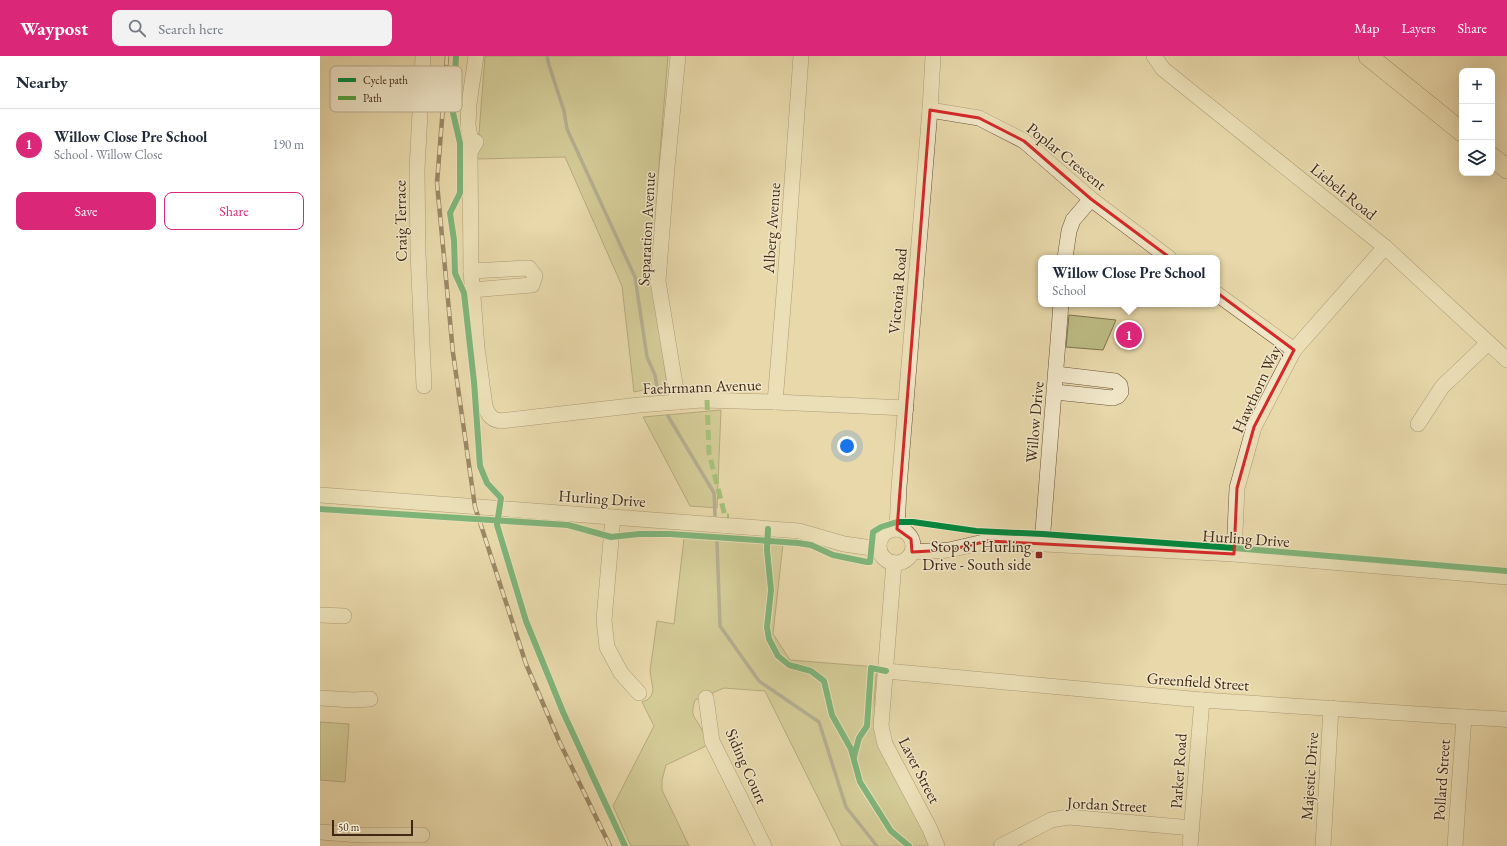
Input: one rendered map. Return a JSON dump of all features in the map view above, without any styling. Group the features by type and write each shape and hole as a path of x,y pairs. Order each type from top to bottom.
{"main road":[{"path":"1368,56 1459,130"},
{"path":"1495,159 1507,169"}],"street":[{"name":"Craig Terrace","path":"422,56 422,66"},
{"path":"471,271 529,268 535,276 532,285 472,290 471,271 470,151 474,145 468,125 469,104 476,56"},
{"name":"Separation Avenue","path":"678,56 658,281 678,402"},
{"name":"Alberg Avenue","path":"775,402 786,282 801,56"},
{"name":"Victoria Road","path":"897,529 933,56"},
{"name":"Liebelt Road","path":"1154,56 1163,69 1385,247 1507,360"},
{"name":"Poplar Crescent","path":"930,110 979,118 1024,140 1091,199 1165,255"},
{"name":"Craig Terrace","path":"420,112 417,169 418,252 424,386"},
{"path":"1065,255 1069,231 1074,220 1091,199"},
{"name":"Hawthorn Way","path":"1234,554 1237,488 1254,427 1294,350 1385,247"},
{"name":"Faehrmann Avenue","path":"472,290 477,348 485,406 490,417 500,421 639,405 720,400 906,408"},
{"path":"1220,296 1294,350"},
{"name":"Willow Drive","path":"1042,543 1061,307"},
{"path":"1418,424 1442,387 1488,343"},
{"path":"1055,392 1113,398 1118,396 1121,392 1120,385 1115,381 1056,374"},
{"name":"Hurling Drive","path":"320,495 799,531 844,544 879,549"},
{"path":"613,517 604,620 608,647 621,673 639,693"},
{"path":"897,529 907,534 913,544 912,552 909,558 904,561 894,563 888,562 883,558 879,549 881,537 890,530 897,529"},
{"name":"Hurling Drive","path":"912,552 949,550 988,541 1042,543 1234,554 1507,577"},
{"name":"Laver Street","path":"894,563 881,726 885,744 930,829 937,846"},
{"path":"320,615 344,616"},
{"name":"Greenfield Street","path":"886,671 1202,700 1464,717 1502,718 1507,720"},
{"path":"320,698 353,700 370,699"},
{"name":"Siding Court","path":"706,698 712,741 764,846"},
{"name":"Parker Road","path":"1190,846 1202,700"},
{"name":"Majestic Drive","path":"1323,846 1332,708"},
{"name":"Pollard Street","path":"1455,846 1464,717"},
{"name":"Jordan Street","path":"1001,846 1051,820 1068,817 1192,828"},
{"path":"320,832 360,840 422,835"}],"highlighted area":[{"path":"930,110 979,118 1024,141 1091,199 1294,350 1254,427 1237,488 1234,554 988,541 949,550 912,552 911,539 897,529"}],"shaded area":[{"path":"485,56 668,56 659,164 653,277 667,385 634,392 622,286 565,157 477,159"},
{"path":"1069,315 1116,320 1103,350 1066,347"},
{"path":"721,410 717,508 690,506 643,417"},
{"path":"684,538 783,544 773,634 790,660 877,667 874,703 930,846 842,846 765,691 724,688 695,700 693,713 709,743 704,747 666,765 662,780 662,790 689,846 631,846 613,806 654,726 642,702 651,696 653,690 650,671 657,621 674,624"},
{"path":"320,722 349,724 345,782 320,780"}],"waterway":[{"path":"547,56 564,111 567,129 635,277 647,357 655,375 657,387"},
{"path":"668,416 714,493 715,515"},
{"path":"717,542 720,626 759,681 819,722 846,807 877,846"}],"railway":[{"path":"446,66 447,56"},
{"path":"443,112 437,183 453,353 475,507 526,664 560,743 610,846"}],"marked path":[{"path":"707,400 709,453 725,516 729,516"}],"cycle path":[{"path":"455,66 456,56"},
{"path":"453,112 460,143 460,193 450,213 454,240 455,273 464,293 474,382 480,466 487,483 501,498 497,525 526,621 563,712 625,846"},
{"path":"320,509 568,525 611,537 639,534 670,534 798,543 811,545 833,555 867,562 870,562 873,532 881,527 897,522 913,522 976,531 1043,534 1234,548 1507,571"},
{"path":"768,529 767,550 771,590 767,627 769,639 778,656 789,665 811,671 824,681 832,715 851,749 860,782 891,831 909,846"},
{"path":"854,757 859,738 867,726 871,668 886,671"}],"place":[{"name":"Willow Close Pre School","path":"1129,335"},
{"name":"Stop 81 Hurling Drive - South side","path":"1039,555"}]}
